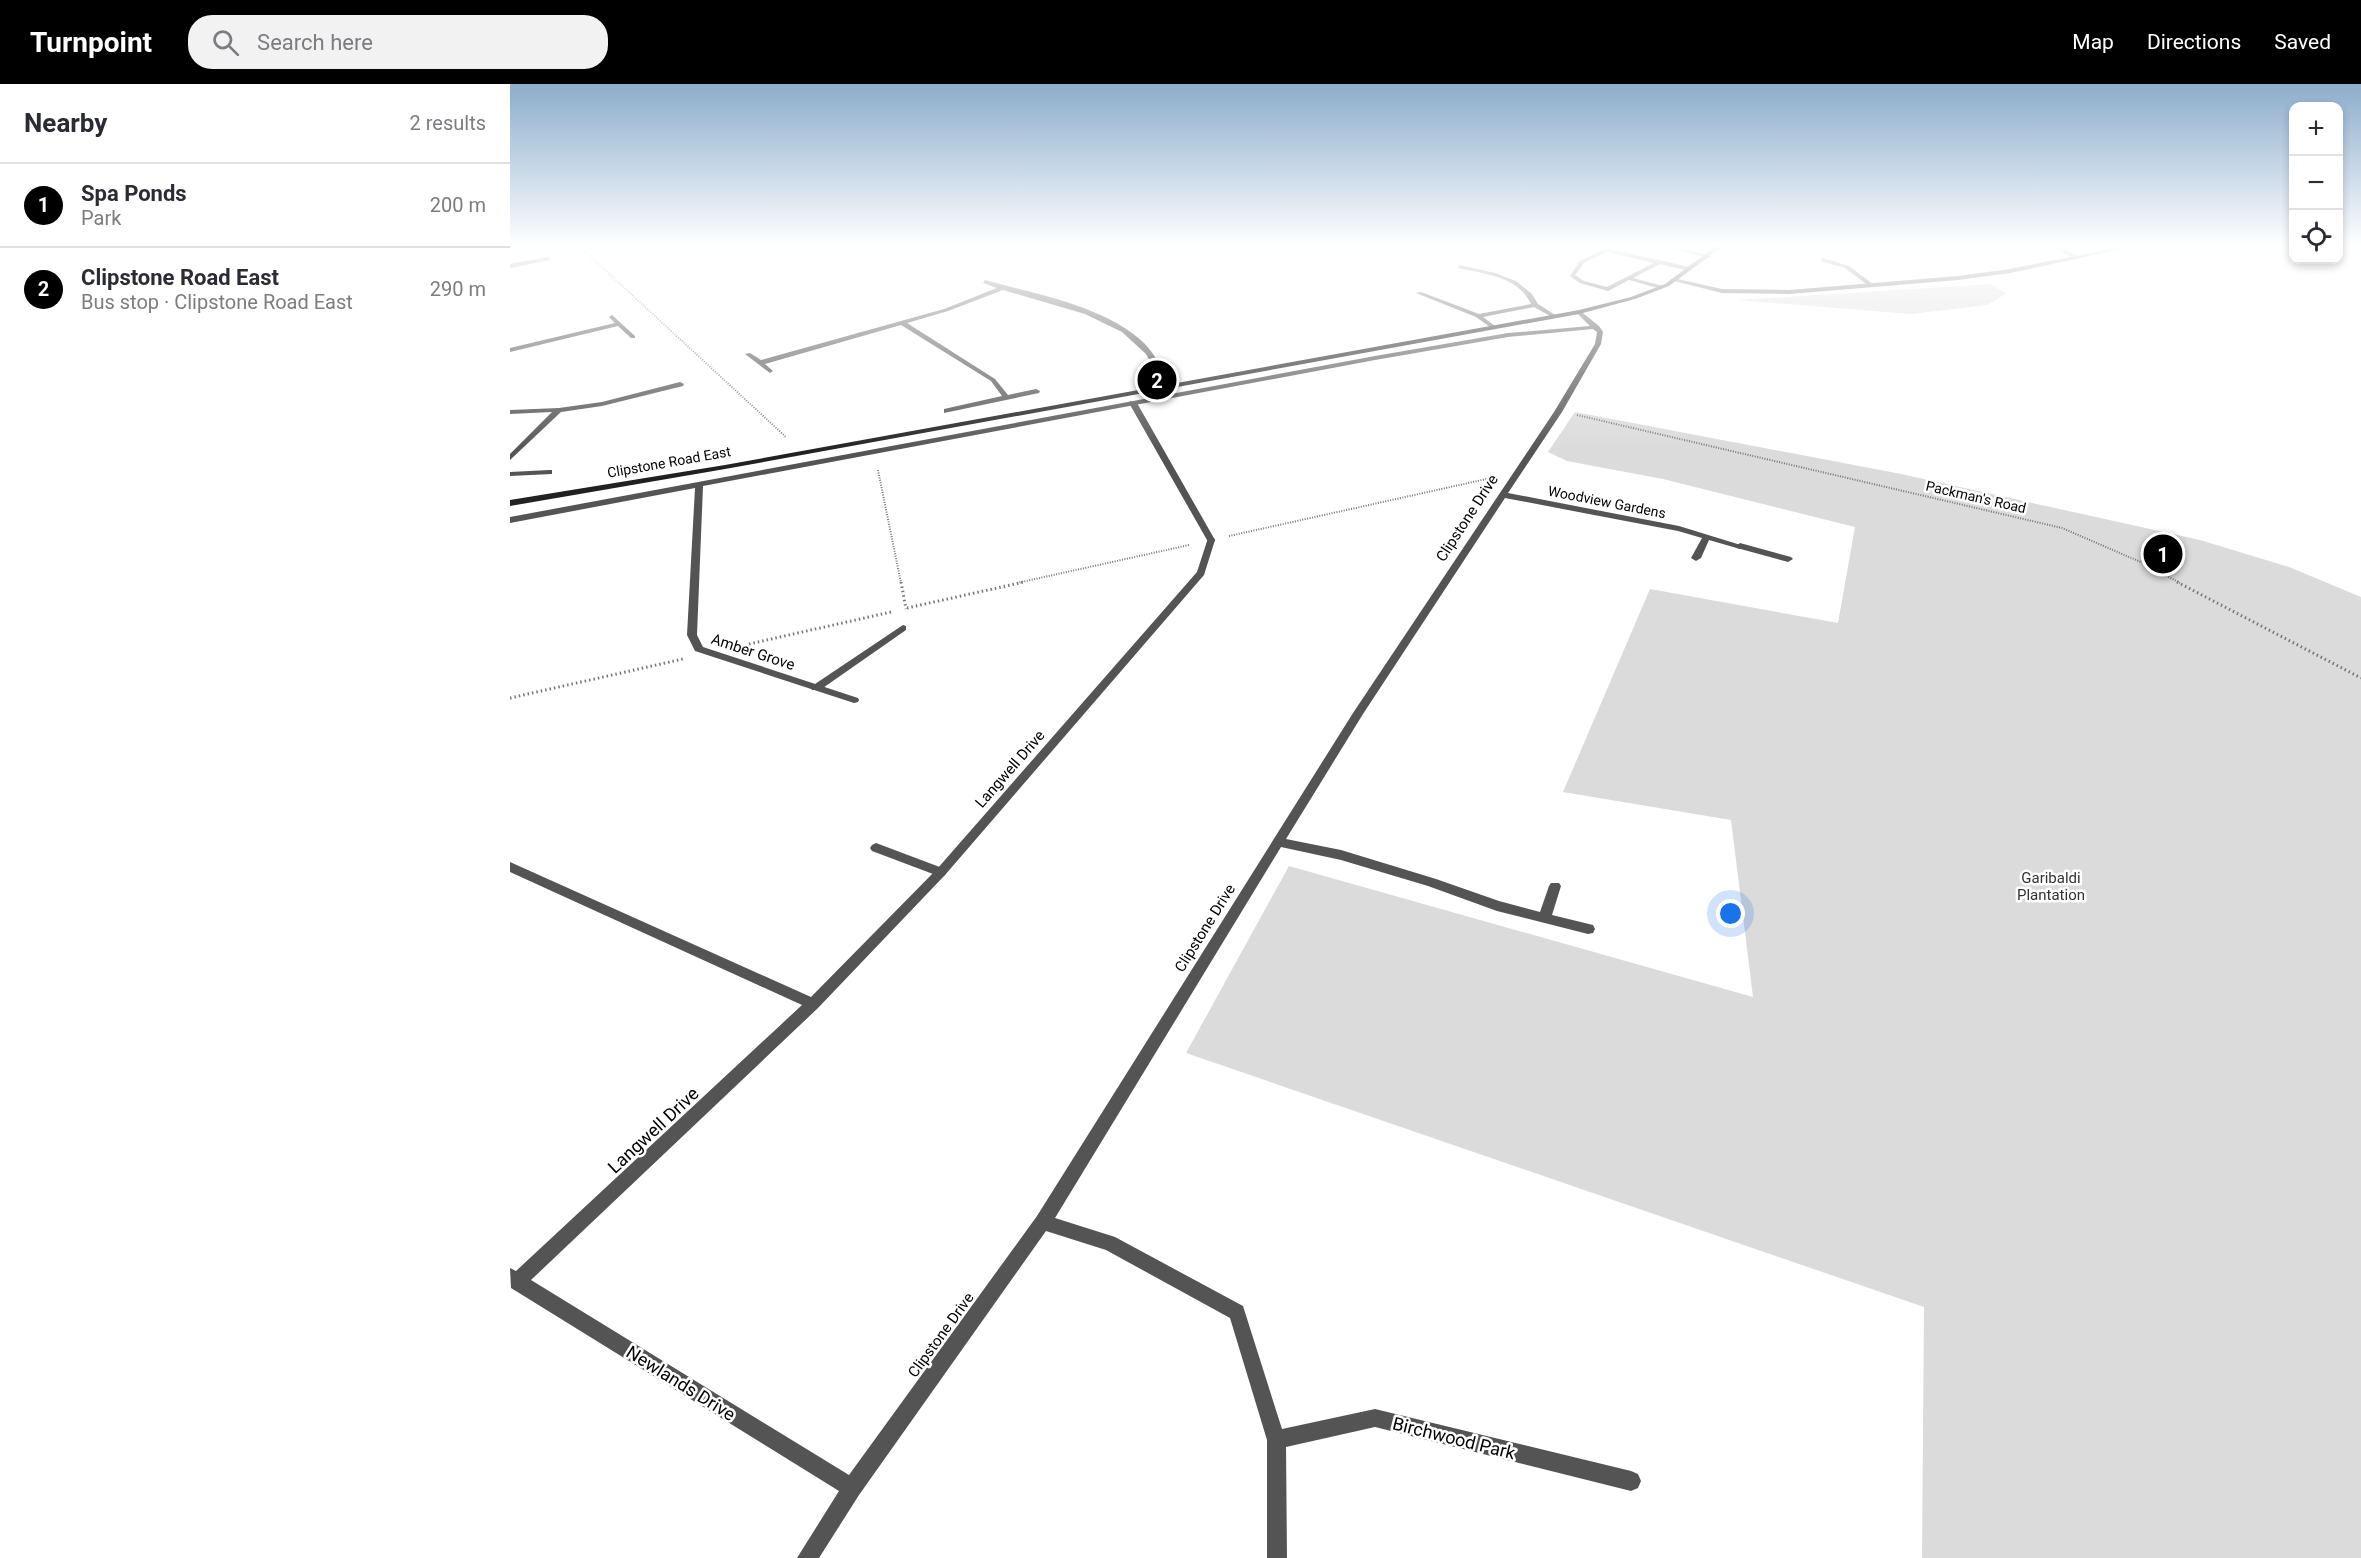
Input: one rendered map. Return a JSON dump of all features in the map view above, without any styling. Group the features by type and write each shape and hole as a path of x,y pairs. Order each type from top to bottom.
{"main road":[{"name":"Clipstone Road East","path":"512,503 1562,315"}],"street":[{"path":"759,363 930,315"},
{"path":"1090,315 1133,337 1145,348 1168,386"},
{"path":"1475,315 1493,327"},
{"path":"1478,316 1484,315"},
{"path":"1582,315 1597,327"},
{"path":"612,317 633,337"},
{"path":"902,323 990,377 1007,398"},
{"path":"510,350 619,324"},
{"name":"Clipstone Road East","path":"510,520 1508,335 1597,327"},
{"name":"Clipstone Drive","path":"807,1558 852,1488 1043,1222 1358,713 1558,412 1598,344 1600,332 1597,327"},
{"path":"748,354 770,371"},
{"path":"510,412 559,410 602,404 680,384"},
{"path":"947,411 1036,391"},
{"path":"1133,403 1210,540"},
{"path":"510,458 559,410"},
{"path":"510,474 549,472"},
{"name":"Amber Grove","path":"699,484 692,635 699,649 854,700"},
{"name":"Woodview Gardens","path":"1503,495 1679,530 1788,559"},
{"path":"1696,558 1706,538"},
{"name":"Langwell Drive","path":"514,1280 813,1005 941,872 1201,573 1210,540"},
{"path":"816,688 903,628"},
{"path":"1279,842 1341,855 1432,882 1497,906 1588,929"},
{"path":"876,848 941,872"},
{"path":"510,867 813,1005"},
{"path":"1545,917 1555,886"},
{"path":"1043,1222 1108,1243 1237,1312 1276,1440 1276,1558"},
{"name":"Newlands Drive","path":"514,1280 852,1488"},
{"name":"Birchwood Park","path":"1276,1440 1375,1418 1631,1481"}],"path":[{"path":"653,315 802,452"},
{"name":"Packman's Road","path":"1558,412 2062,528 2143,563 2230,612 2361,678"},
{"path":"874,452 906,609 1518,471"},
{"path":"510,698 894,611"}],"green space":[{"name":"Garibaldi Plantation","path":"1575,412 1901,474 2200,540 2289,567 2361,597 2361,1558 1922,1558 1924,1307 1186,1053 1289,866 1753,997 1731,820 1563,792 1650,589 1838,623 1855,527 1663,479 1567,461 1548,452"}],"place":[{"name":"Clipstone Road East","path":"1157,380"},
{"name":"Spa Ponds","path":"2163,554"}]}
